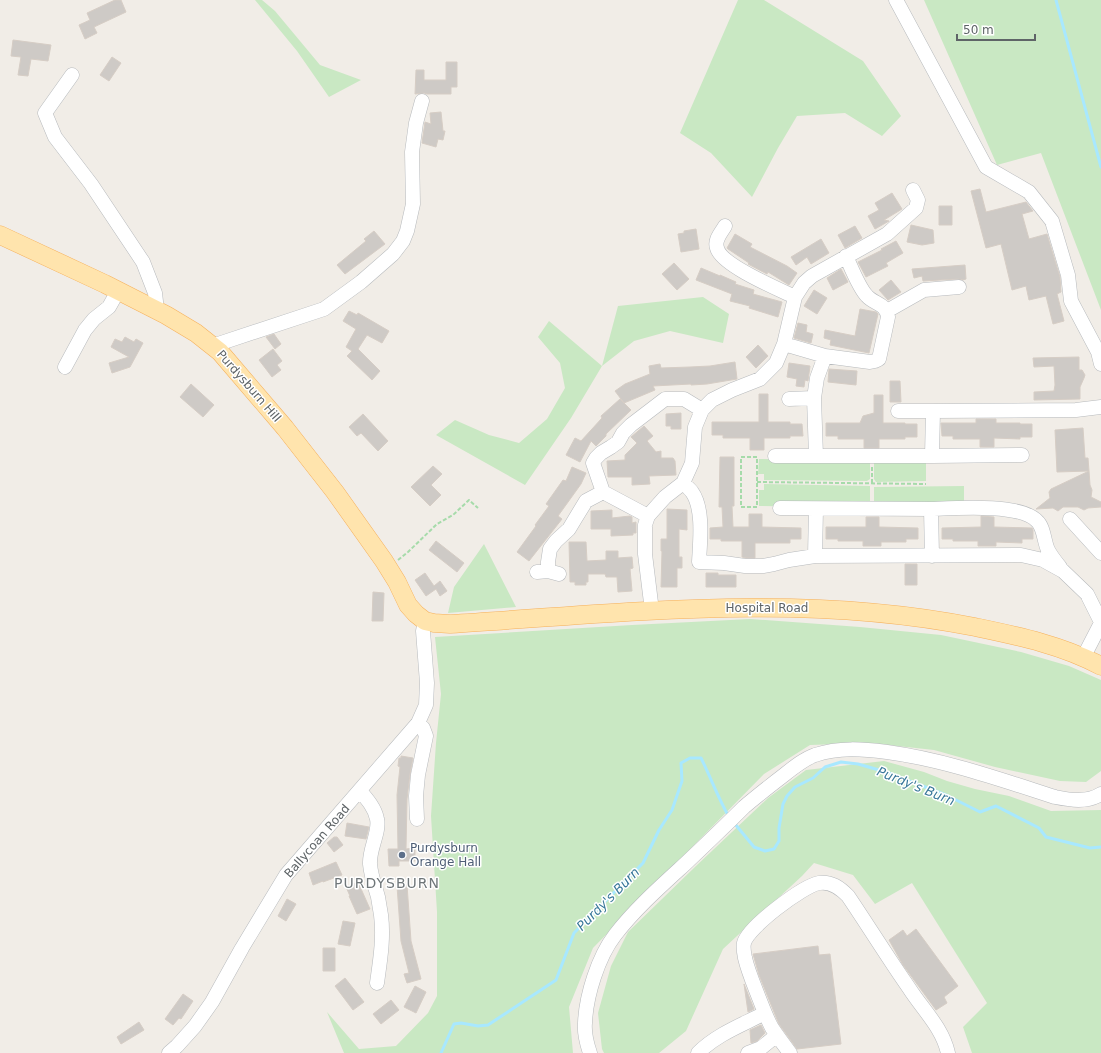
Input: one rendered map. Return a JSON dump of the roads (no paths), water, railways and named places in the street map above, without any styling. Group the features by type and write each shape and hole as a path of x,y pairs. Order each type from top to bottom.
{"main road":[{"name":"Purdysburn Hill","path":"0,235 156,310 196,333 220,352 285,428 335,492 388,568 397,582 408,605 425,621"},
{"name":"Hospital Road","path":"425,621 450,624 703,608 842,610 910,616 1010,634 1040,641 1068,651 1101,666"}],"street":[{"path":"896,0 986,167 1029,192 1052,221 1068,275 1071,301 1098,352 1101,364"},
{"path":"72,75 45,114 55,137 91,184 143,262 155,293 156,310"},
{"path":"212,346 324,309 361,282 393,254 403,241 407,231 413,204 412,152 416,123 422,101"},
{"path":"652,611 645,554 645,525 648,516 665,497 683,483 692,463 695,427 702,410 712,400 760,379 776,363 784,344 795,297 804,283 812,276 887,234 916,208 918,200 913,190"},
{"path":"724,226 717,238 716,247 718,253 731,264 749,275 795,297"},
{"path":"784,344 825,356 870,362 879,359 888,317 887,311 867,296 846,256"},
{"path":"887,311 924,290 959,287"},
{"path":"65,367 85,330 94,319 109,307 118,291"},
{"path":"816,456 814,398 817,378 825,356"},
{"path":"789,399 814,398"},
{"path":"648,516 603,492 593,463 601,453 618,442 631,424 665,399 684,399 702,410"},
{"path":"898,411 1076,410 1101,407"},
{"path":"932,456 933,411"},
{"path":"775,456 1022,455"},
{"path":"683,483 692,491 698,502 700,517 699,562 763,566 814,556 1021,555 1043,560 1063,571"},
{"path":"548,572 550,549 569,529 586,501 603,492"},
{"path":"780,508 931,509 984,507 1019,512 1032,516 1039,522 1048,549 1063,571 1087,594 1101,622 1083,658"},
{"path":"814,556 816,509"},
{"path":"931,509 932,556"},
{"path":"1070,519 1101,553"},
{"name":"Ballycoan Road","path":"169,1053 195,1026 212,1002 242,948 286,875 418,723 426,705 428,683 423,631 425,621"},
{"path":"417,819 416,796 418,775 426,736 423,728 418,723"},
{"path":"590,1053 586,1037 586,1011 596,973 614,937 627,920 648,899 748,804 798,764 814,756 833,750 852,749 894,753 924,758 956,766 1055,797 1079,800 1089,799 1101,794"},
{"path":"360,791 371,805 377,817 378,826 370,856 365,864 379,884 378,897 382,940 377,983"},
{"path":"790,1053 772,1028 765,1014 749,972 745,958 744,941 764,917 802,891 819,883 827,883 841,889 848,896 909,990 937,1026 946,1043 948,1053"},
{"path":"701,1052 711,1041 765,1014"},
{"path":"758,1051 778,1035"}],"waterway":[{"name":"Purdy's Burn","path":"1056,0 1101,167"},
{"name":"Purdy's Burn","path":"441,1053 454,1024 461,1023 478,1026 488,1025 556,980 574,933 643,863 659,830 672,810 682,781 681,763 690,758 701,758 721,803 729,817"},
{"name":"Purdy's Burn","path":"735,824 754,847 765,851 774,849 779,841 779,828 783,804 787,796 795,787 813,778 825,767 841,762 858,764 886,772 946,795 980,812 996,806 1039,828 1046,837 1090,848 1101,847"}],"place":[{"name":"Purdysburn Orange Hall","path":"402,855"}],"district":[{"name":"PURDYSBURN","path":"387,883"}]}
